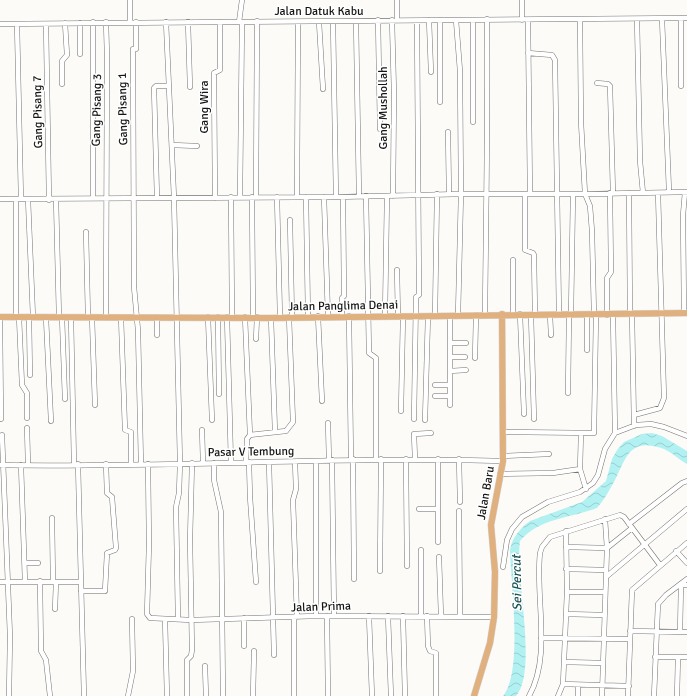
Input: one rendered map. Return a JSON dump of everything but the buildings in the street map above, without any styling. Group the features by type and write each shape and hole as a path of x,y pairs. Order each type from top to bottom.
{"main road":[{"name":"Jalan Panglima Denai","path":"0,317 271,318 308,316 450,316 502,314 610,315 686,313"},
{"name":"Jalan Baru","path":"474,696 490,643 494,617 495,572 491,525 503,458 502,314"}],"street":[{"path":"130,0 130,22"},
{"path":"240,197 239,14 242,0"},
{"name":"Gang Mushollah","path":"385,316 396,19 398,12 397,0"},
{"path":"522,0 522,20"},
{"path":"681,18 681,86"},
{"name":"Jalan Datuk Kabu","path":"0,24 240,21 333,22 396,19 418,21 487,19 580,20 687,18"},
{"path":"486,315 486,194 488,148 487,19"},
{"path":"637,19 640,161 643,193"},
{"path":"662,19 669,191"},
{"path":"378,20 380,129"},
{"path":"429,20 431,72"},
{"path":"440,20 440,102"},
{"path":"456,20 460,71 461,194 458,315"},
{"path":"473,20 473,122"},
{"path":"528,20 526,250 534,255 534,419"},
{"path":"503,432 594,433 592,231 590,206 585,194 581,122 580,20"},
{"path":"256,339 254,197 257,21"},
{"path":"356,21 360,196"},
{"path":"414,419 417,316 416,297 419,295 418,21"},
{"path":"93,22 94,198"},
{"name":"Gang Pisang 3","path":"106,22 106,317"},
{"name":"Gang Pisang 1","path":"136,22 136,49 133,50 132,104 134,161 133,197 141,464"},
{"path":"166,22 174,198 180,463 176,507 178,619"},
{"path":"188,22 190,87"},
{"name":"Gang Wira","path":"214,198 214,73 220,70 220,22"},
{"path":"297,197 298,22"},
{"path":"319,22 323,89"},
{"path":"333,22 336,197"},
{"path":"62,84 62,61 67,54 65,23"},
{"path":"80,23 80,54"},
{"path":"17,24 17,317 22,385 27,393 27,418"},
{"name":"Gang Pisang 7","path":"46,24 49,200"},
{"path":"528,53 552,55 555,60 559,194 559,315"},
{"path":"503,568 506,540 512,529 522,517 548,502 586,489 596,479 605,449 615,433 607,278 611,272 612,193 610,86 608,84 597,83"},
{"path":"157,198 154,88 156,86 169,86"},
{"path":"448,132 449,194"},
{"path":"172,146 197,146"},
{"path":"0,199 56,200 133,197 343,197 419,196 437,194 686,192 683,215 686,313"},
{"path":"629,193 634,426"},
{"path":"634,415 660,408 663,405 658,193"},
{"path":"425,420 437,194"},
{"path":"568,393 572,194"},
{"path":"366,196 369,353 371,355 375,355 376,358 380,571"},
{"path":"231,463 230,317 232,197"},
{"path":"277,197 280,317"},
{"path":"306,197 308,316"},
{"path":"324,197 328,316"},
{"path":"343,197 345,268 344,296 342,298 346,316 352,459 354,578"},
{"path":"28,199 31,317 30,375"},
{"path":"56,200 60,317 65,399"},
{"path":"250,436 286,431 293,422 290,220"},
{"path":"86,232 95,405"},
{"path":"513,260 513,314"},
{"path":"397,270 401,316 401,411"},
{"path":"520,314 524,414"},
{"path":"475,358 476,315"},
{"path":"550,315 550,335"},
{"path":"587,350 592,315"},
{"path":"318,316 322,401"},
{"path":"450,316 450,404"},
{"path":"71,317 84,696"},
{"path":"121,317 125,430 131,433 131,464"},
{"path":"157,317 157,335"},
{"path":"208,317 212,420"},
{"path":"218,317 220,394"},
{"path":"245,317 250,436 248,439 248,462 256,582"},
{"path":"46,318 51,421"},
{"path":"271,318 275,432"},
{"path":"0,321 1,419"},
{"path":"450,343 466,343"},
{"path":"450,357 465,357"},
{"path":"450,370 466,370"},
{"path":"435,385 450,385"},
{"path":"435,396 450,396"},
{"path":"328,423 334,616"},
{"path":"615,433 634,426 657,425 687,436"},
{"path":"26,428 28,464"},
{"path":"202,430 203,463"},
{"path":"415,459 414,434 431,433"},
{"path":"581,433 580,469 586,489"},
{"path":"2,435 1,465 7,582 9,696"},
{"name":"Pasar V Tembung","path":"1,465 295,462 352,459 438,460 503,458 549,454"},
{"path":"406,459 407,566"},
{"path":"459,459 460,502"},
{"path":"438,460 438,542"},
{"path":"316,461 316,616"},
{"path":"269,462 274,655"},
{"path":"294,696 295,617 292,500 296,489 295,462"},
{"path":"187,696 188,660 191,656 192,650 190,540 192,463"},
{"path":"214,463 214,480 221,512 223,696"},
{"path":"81,591 105,591 107,553 116,548 112,497 107,493 106,464"},
{"name":"Jalan Prima","path":"148,464 149,544 146,614 149,617 191,620 222,618 272,619 316,616 494,617"},
{"path":"21,465 25,582"},
{"path":"500,474 553,473 580,469"},
{"path":"566,547 607,548 630,526 682,483 687,481"},
{"path":"419,509 438,509"},
{"path":"606,577 687,509"},
{"path":"459,511 460,616"},
{"path":"529,696 536,683 541,638 540,553 542,547 550,537 566,530 620,515 660,565"},
{"path":"52,518 55,609"},
{"path":"602,696 604,592 607,548 605,519"},
{"path":"558,696 563,684 567,592 566,530"},
{"path":"628,696 632,590 687,543"},
{"path":"421,550 421,616"},
{"path":"676,552 687,563"},
{"path":"439,557 441,616"},
{"path":"25,563 38,563"},
{"path":"566,569 606,570"},
{"path":"654,696 658,604 666,595 687,579"},
{"path":"40,581 41,652 46,660 50,696"},
{"path":"0,582 81,582"},
{"path":"681,585 687,585"},
{"path":"680,632 681,585"},
{"path":"567,592 604,592"},
{"path":"566,614 604,615"},
{"path":"327,616 328,696"},
{"path":"369,616 372,696"},
{"path":"388,616 391,696"},
{"path":"403,616 405,696"},
{"path":"427,616 428,646 430,651 436,653 436,696"},
{"path":"244,618 244,646"},
{"path":"128,696 133,671 132,619"},
{"path":"165,619 167,696"},
{"path":"630,631 687,632"},
{"path":"541,638 630,639"},
{"path":"253,696 254,651"},
{"path":"655,657 687,657"},
{"path":"677,696 678,657"},
{"path":"564,662 603,663"},
{"path":"205,666 206,696"},
{"path":"563,684 629,686"},
{"path":"578,685 578,696"}],"water":[{"name":"Sei Percut","path":"652,433 662,436 687,451 687,464 664,449 644,445 637,447 627,456 609,491 597,508 546,523 528,533 520,541 520,577 526,645 525,666 522,684 516,696 503,696 509,684 513,668 514,627 510,551 514,538 530,521 582,502 606,481 612,459 624,442 642,434"}]}
